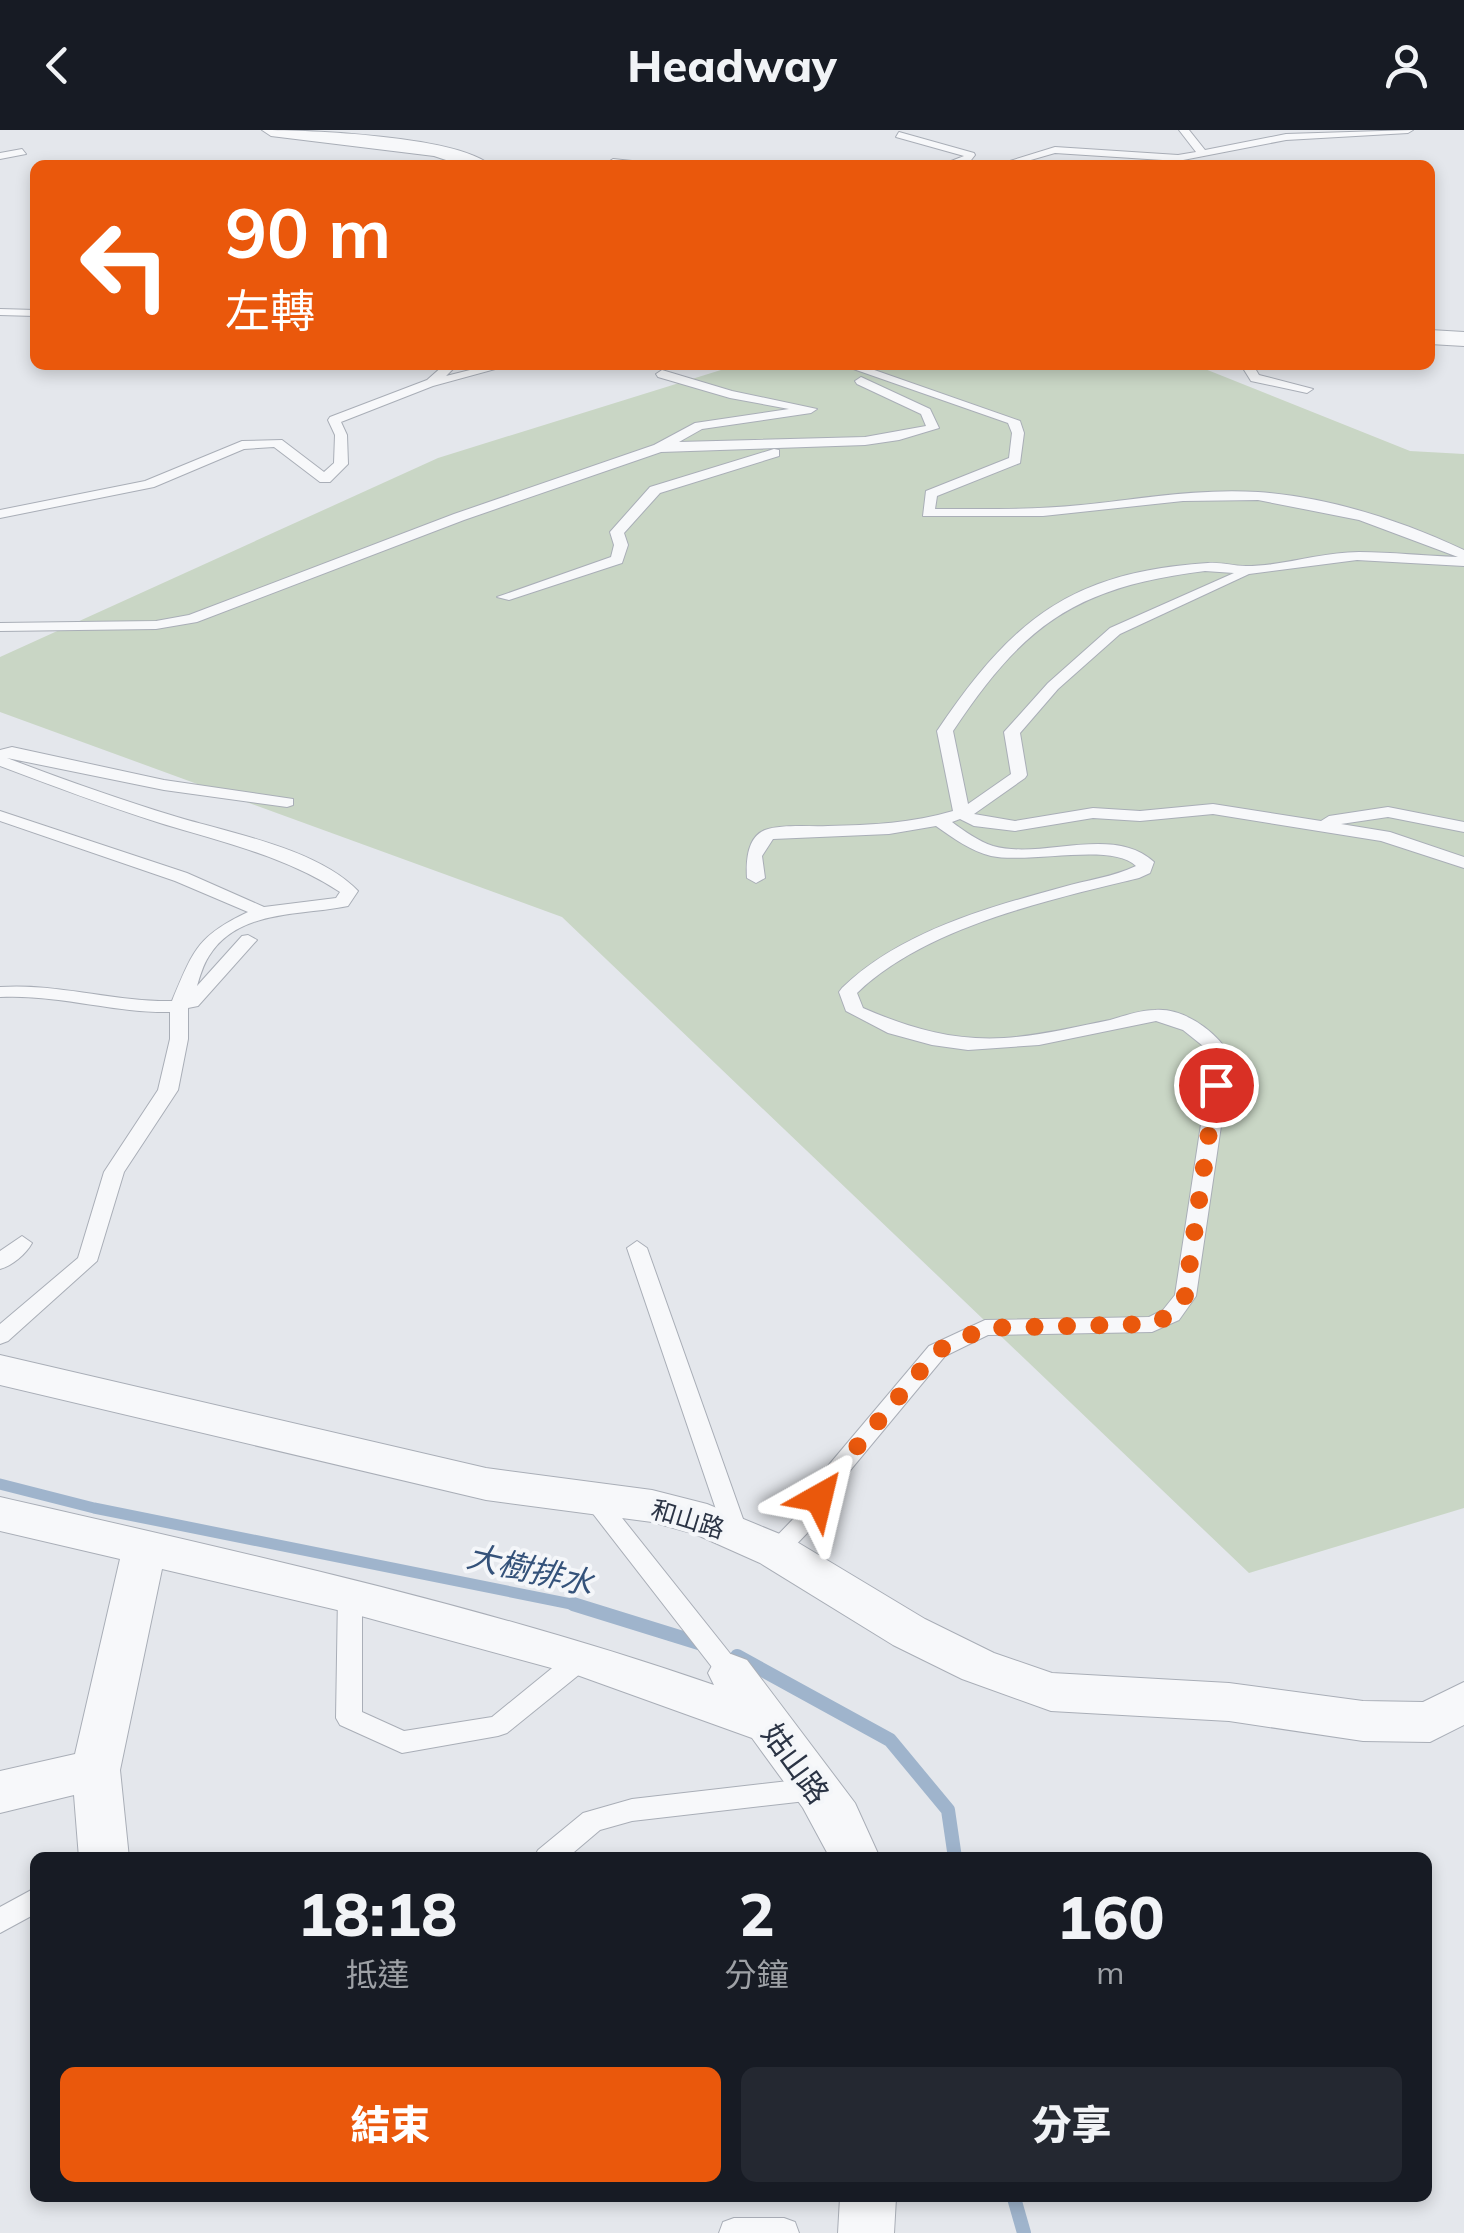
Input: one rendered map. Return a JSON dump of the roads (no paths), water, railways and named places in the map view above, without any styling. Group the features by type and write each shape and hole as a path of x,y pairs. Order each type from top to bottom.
{"street":[{"path":"271,130 436,152 464,160"},
{"path":"1435,337 1464,339"},
{"name":"和山路","path":"0,1370 486,1484 652,1506 776,1550 909,1632 978,1666 1051,1692 1228,1702 1363,1721 1430,1722 1464,1701"},
{"path":"0,1514 350,1595 582,1658 764,1722"},
{"path":"103,1852 96,1770 145,1545"},
{"name":"姑山路","path":"732,1672 764,1722 808,1774 852,1852"},
{"path":"0,1792 96,1770"},
{"path":"866,2233 868,2202"}],"lane":[{"path":"1184,130 1201,152"},
{"path":"1020,160 1056,150 1178,158 1286,137 1408,130"},
{"path":"899,135 970,154 966,160"},
{"path":"0,156 22,152"},
{"path":"1090,152 1119,160"},
{"path":"0,312 30,313"},
{"path":"431,384 445,370"},
{"path":"0,514 149,484 242,445 277,443 325,479 342,464 341,435 334,420 431,384 485,370"},
{"path":"659,448 700,443 791,448 903,437 933,428 926,412 836,370"},
{"path":"863,370 1014,421 1018,434 1015,460 931,494 928,513 1026,513 1211,496 1259,496 1310,504 1441,543 1464,559"},
{"path":"1251,370 1255,378 1307,389"},
{"path":"0,627 156,626 192,620 459,517 659,448 698,426 811,409 730,394 662,374"},
{"path":"504,597 617,560 621,545 617,532 655,490 791,448"},
{"path":"1464,559 1357,556 1242,571 1225,564 1141,576 1068,599 996,656 945,730 962,813 974,821 1015,826 1094,813 1140,816 1213,809 1384,836 1464,864"},
{"path":"756,878 754,856 767,835 820,828 881,829 962,813 1019,776 1012,732 1052,686 1115,630 1242,576 1242,571"},
{"path":"0,758 12,752 164,785 286,802"},
{"path":"0,758 98,798 257,847 328,876 348,890 342,902 262,912 224,930 201,953 179,1007 179,1039 168,1090 114,1172 87,1261 0,1336"},
{"path":"1312,824 1388,812 1464,827"},
{"path":"0,816 180,877 262,912"},
{"path":"776,1550 808,1518 830,1479 937,1351 985,1328 1152,1324 1171,1315 1185,1296 1216,1085 1217,1049 1205,1034 1175,1018 1156,1015 999,1048 932,1042 897,1034 855,1010 848,992 859,977 947,932 1134,874 1146,862 1119,852 1024,855 993,850 938,820"},
{"path":"0,992 60,990 154,1008 179,1007 192,1002 248,940"},
{"path":"0,1262 22,1243"},
{"path":"637,1248 736,1533"},
{"path":"595,1500 732,1672"},
{"path":"350,1595 349,1718 402,1742 498,1726 582,1658"},
{"path":"554,1852 592,1821 632,1810 815,1789"},
{"path":"0,1920 30,1903"},
{"path":"734,2233 784,2233"}],"waterway":[{"name":"大樹排水","path":"0,1484 94,1508 577,1605"},
{"name":"大樹排水","path":"577,1605 581,1606"},
{"name":"大樹排水","path":"577,1605 702,1644"},
{"name":"大樹排水","path":"737,1656 890,1740 948,1810 954,1852"},
{"name":"大樹排水","path":"1015,2202 1024,2233"}]}
